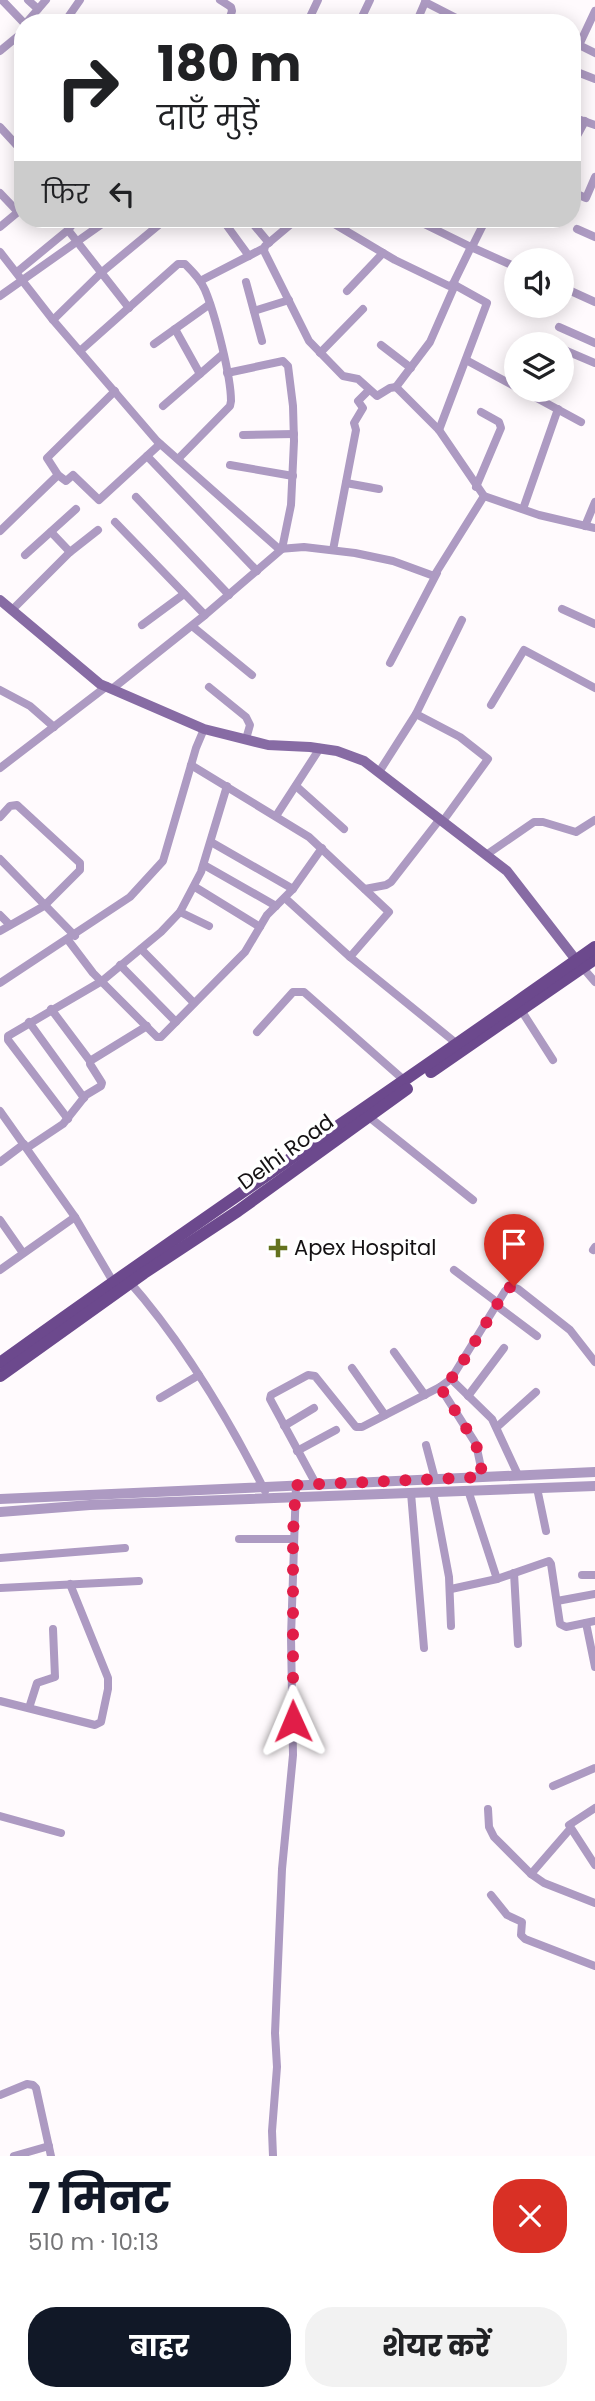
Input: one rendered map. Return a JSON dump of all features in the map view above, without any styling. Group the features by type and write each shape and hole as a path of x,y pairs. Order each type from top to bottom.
{"main road":[{"path":"0,600 100,684 204,729 268,745 337,751 364,761 507,871 580,964"},
{"path":"0,1363 121,1282 456,1043 580,964 595,947"},
{"name":"Delhi Road","path":"0,1376 121,1282 239,1211 521,1010 580,964 595,960"}],"street":[{"path":"2,0 16,14"},
{"path":"28,0 38,9"},
{"path":"33,14 46,0"},
{"path":"220,0 231,7 231,14"},
{"path":"426,1 450,14"},
{"path":"581,42 595,11"},
{"path":"0,51 14,39"},
{"path":"581,120 595,125"},
{"path":"581,128 585,121"},
{"path":"0,127 14,142"},
{"path":"581,196 586,198 595,177"},
{"path":"0,193 14,208"},
{"path":"0,227 14,215"},
{"path":"20,275 96,228"},
{"path":"53,320 102,272 155,228"},
{"path":"229,228 249,256"},
{"path":"254,228 266,246 309,341 343,376 358,379 376,396 396,387 434,335 454,284 481,228"},
{"path":"200,281 266,246 287,228"},
{"path":"341,228 383,253 449,285 454,284 487,303 439,430"},
{"path":"432,228 504,262"},
{"path":"578,229 595,237"},
{"path":"0,296 68,230 129,308"},
{"path":"0,252 53,320 160,444 273,545 282,549 304,547 333,550 393,561 429,575 434,576 437,573"},
{"path":"347,291 383,253"},
{"path":"80,351 178,264 186,264 200,281 210,304 232,397 230,406 177,459"},
{"path":"246,282 262,341"},
{"path":"574,292 595,302"},
{"path":"254,311 289,300"},
{"path":"153,344 210,304"},
{"path":"320,353 363,309"},
{"path":"559,327 595,343"},
{"path":"175,329 200,374"},
{"path":"382,345 411,368"},
{"path":"163,406 223,354"},
{"path":"574,354 595,363"},
{"path":"466,360 504,381"},
{"path":"0,768 192,626 282,549 291,505 294,434 293,406 286,363 283,361 227,373"},
{"path":"396,387 439,430 484,496 539,515 595,528"},
{"path":"333,550 356,430 354,423 363,408 358,401 369,390"},
{"path":"115,391 47,458 58,475 66,481 73,475 99,500 160,444"},
{"path":"545,402 581,422"},
{"path":"523,509 558,409"},
{"path":"476,486 501,428 499,422 481,412"},
{"path":"243,435 294,434"},
{"path":"148,456 257,571"},
{"path":"230,465 293,476"},
{"path":"0,531 58,475"},
{"path":"346,483 379,489"},
{"path":"390,663 437,573 484,496"},
{"path":"136,497 229,595"},
{"path":"585,526 595,502"},
{"path":"26,555 76,509"},
{"path":"115,522 205,615"},
{"path":"12,610 70,552 99,530"},
{"path":"51,532 70,552"},
{"path":"142,625 184,594"},
{"path":"562,609 595,624"},
{"path":"379,772 416,714 462,620"},
{"path":"192,626 252,675"},
{"path":"491,705 524,650 595,688"},
{"path":"209,687 246,717 250,725 246,739"},
{"path":"0,691 30,706 54,727"},
{"path":"365,888 391,882 488,760 460,737 416,714"},
{"path":"0,983 130,897 163,861 204,729"},
{"path":"276,816 320,748"},
{"path":"191,765 310,837 389,912 350,957"},
{"path":"68,1119 8,1040 10,1033 102,981 180,912 204,865 227,786"},
{"path":"296,786 344,829"},
{"path":"0,817 10,806 17,805 80,863 80,870 44,906 0,931"},
{"path":"486,855 534,822 576,832 595,820"},
{"path":"211,842 293,889"},
{"path":"0,859 71,938 102,981 159,1038 245,952 260,927 293,889 322,848"},
{"path":"204,865 276,906"},
{"path":"195,887 260,927"},
{"path":"285,898 350,957 456,1043"},
{"path":"180,912 209,926"},
{"path":"0,915 10,925"},
{"path":"141,949 194,1003"},
{"path":"580,964 595,982"},
{"path":"120,965 176,1022"},
{"path":"257,1032 293,992 304,992 405,1081"},
{"path":"0,1162 68,1119 84,1098 102,1084 90,1061 51,1009"},
{"path":"521,1010 553,1060"},
{"path":"29,1022 84,1098"},
{"path":"90,1061 147,1026"},
{"path":"0,1111 121,1282 180,1346 224,1414 269,1500"},
{"path":"369,1117 473,1200"},
{"path":"0,1270 75,1217"},
{"path":"0,1220 23,1253"},
{"path":"454,1270 537,1336"},
{"path":"316,1485 270,1399 271,1395 311,1374 356,1427 362,1427 451,1379 507,1288 514,1286 570,1330 595,1362"},
{"path":"588,1351 595,1343"},
{"path":"468,1396 504,1348"},
{"path":"394,1352 425,1395"},
{"path":"352,1368 385,1415"},
{"path":"160,1398 199,1375"},
{"path":"451,1379 488,1414 497,1427 518,1475"},
{"path":"440,1387 476,1444 483,1477"},
{"path":"497,1427 536,1392"},
{"path":"284,1426 314,1408"},
{"path":"297,1451 336,1430"},
{"path":"426,1445 435,1479"},
{"path":"0,1499 595,1472"},
{"path":"273,2156 282,1870 293,1755 293,1539 296,1485"},
{"path":"0,1512 90,1505 595,1486"},
{"path":"537,1488 546,1531"},
{"path":"468,1490 497,1579"},
{"path":"433,1492 450,1589 451,1626"},
{"path":"411,1493 424,1648"},
{"path":"239,1539 293,1539"},
{"path":"0,1558 125,1548"},
{"path":"450,1589 497,1579 549,1561 562,1626 590,1622 595,1668"},
{"path":"514,1573 518,1644"},
{"path":"582,1576 595,1575"},
{"path":"0,1588 139,1581"},
{"path":"0,1701 95,1725 101,1722 108,1678 70,1584"},
{"path":"557,1601 595,1594"},
{"path":"29,1708 37,1683 55,1677 53,1629"},
{"path":"552,1786 595,1768"},
{"path":"531,1874 570,1829 571,1823 595,1808"},
{"path":"488,1809 489,1826 494,1837 531,1874 544,1883 595,1903"},
{"path":"0,1816 61,1833"},
{"path":"570,1829 595,1865"},
{"path":"584,1899 595,1894"},
{"path":"491,1895 507,1914 522,1922 521,1935 525,1939 595,1966"},
{"path":"0,2095 27,2084 36,2088 51,2156"},
{"path":"14,2156 48,2146"}],"place":[{"name":"Apex Hospital","path":"278,1248"}],"route":[{"path":"293,1721 291,1637 296,1485 483,1477 479,1449 440,1387 455,1375 507,1288 514,1286"}]}
